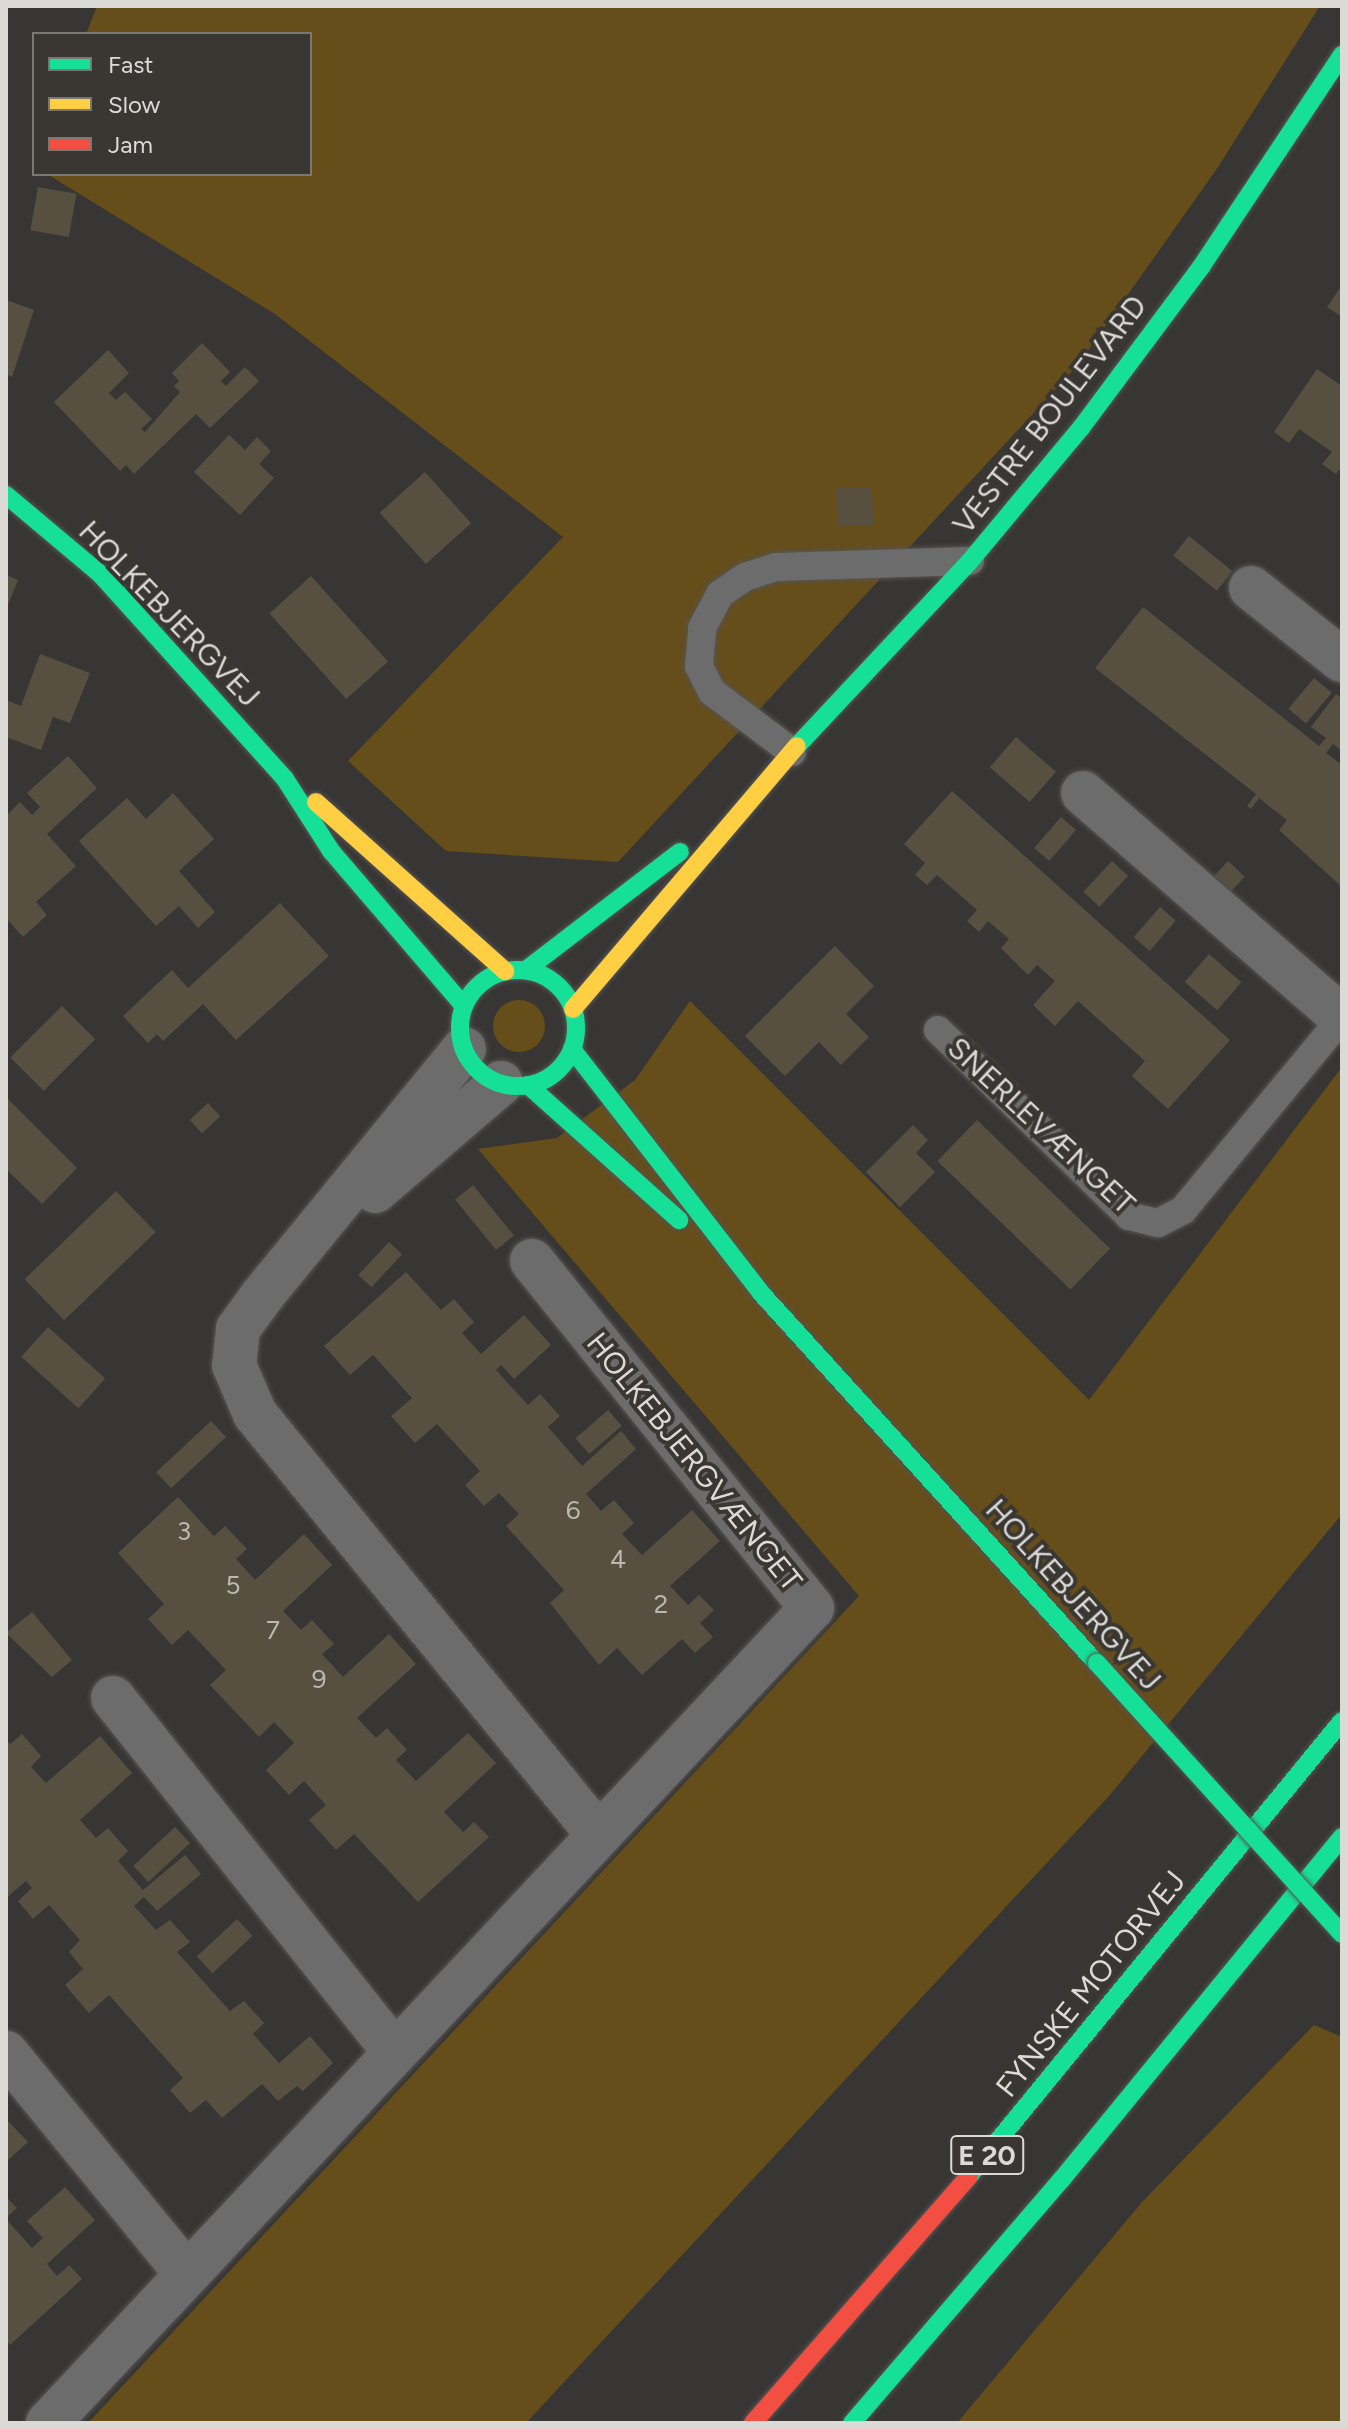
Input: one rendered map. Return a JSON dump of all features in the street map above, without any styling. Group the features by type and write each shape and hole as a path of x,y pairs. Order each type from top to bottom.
{"main road":[{"name":"VESTRE BOULEVARD","path":"573,1009 765,781 970,561 1081,428 1201,267 1342,55"},
{"name":"HOLKEBJERGVEJ","path":"6,495 100,574 285,779 331,851 464,1006"},
{"name":"HOLKEBJERGVEJ","path":"285,779 348,826 505,971"},
{"name":"VESTRE BOULEVARD","path":"526,970 765,781"},
{"path":"526,970 554,983 573,1009 572,1049 547,1078 514,1084 472,1064 464,1049 464,1006 487,978 505,971 526,970"},
{"name":"HOLKEBJERGVEJ","path":"572,1049 761,1293 1342,1934"},
{"name":"HOLKEBJERGVEJ","path":"514,1084 761,1293"},
{"name":"FYNSKE MOTORVEJ","path":"753,2423 1008,2131 1342,1721"},
{"name":"E 20","path":"852,2423 1062,2179 1342,1837"}],"street":[{"path":"1251,588 1342,660"},
{"name":"SNERLEVÆNGET","path":"1083,793 1341,1018"},
{"path":"464,1049 238,1329 234,1365 255,1414 597,1833"},
{"path":"297,1258 514,1084"},
{"name":"HOLKEBJERGVÆNGET","path":"48,2423 393,2050 812,1608 532,1261"},
{"path":"113,1698 393,2050"},
{"path":"6,2053 186,2273"}],"lane":[{"path":"792,752 712,692 699,666 702,628 720,594 745,577 776,567 970,561"},
{"name":"SNERLEVÆNGET","path":"938,1030 1129,1216 1158,1223 1183,1210 1341,1018"}],"shaded area":[{"path":"97,6 1320,6 1216,170 1078,365 618,862 446,851 348,761 563,537 275,314 50,176 312,176 312,32 87,32"},
{"path":"519,1000 538,1007 545,1026 538,1045 519,1052 500,1045 493,1026 500,1007"},
{"path":"690,1001 1089,1400 1342,1067 1342,1514 1109,1796 526,2423 88,2423 859,1596 478,1149 557,1138 635,1080"},
{"path":"1314,2025 1342,2037 1342,2423 957,2423 1143,2201"}],"building":[{"path":"38,187 76,194 69,237 30,230"},
{"path":"1342,285 1342,317 1327,307"},
{"path":"6,300 34,310 12,377 6,374"},
{"path":"202,343 230,372 221,381 226,386 245,367 259,381 210,428 196,414 134,474 126,465 120,471 54,402 108,350 129,373 109,393 116,400 125,392 152,419 141,429 145,432 180,392 174,386 179,381 172,373"},
{"path":"1317,369 1342,386 1342,466 1336,474 1322,464 1332,452 1299,429 1289,443 1274,432"},
{"path":"229,435 245,450 257,437 271,451 259,464 274,478 240,515 194,472"},
{"path":"425,472 471,523 426,564 380,513"},
{"path":"872,487 873,525 837,526 836,488"},
{"path":"1189,536 1233,571 1217,591 1173,555"},
{"path":"6,575 18,580 6,610"},
{"path":"311,576 388,661 346,699 269,613"},
{"path":"1143,607 1319,746 1326,738 1311,727 1336,694 1342,698 1342,751 1333,744 1326,753 1342,765 1342,887 1279,830 1287,820 1259,798 1251,809 1247,806 1256,794 1095,668"},
{"path":"40,654 90,673 70,723 53,717 41,750 6,737 6,700 21,706"},
{"path":"1314,678 1332,693 1306,723 1288,709"},
{"path":"1016,737 1056,772 1030,802 990,767"},
{"path":"68,756 97,788 47,834 76,866 36,902 47,915 23,937 6,918 6,816 20,802 32,815 40,807 27,793"},
{"path":"952,791 1230,1040 1168,1109 1132,1076 1145,1061 1078,1001 1055,1026 1033,1005 1055,981 1037,965 1028,975 1001,948 1009,939 988,921 979,932 967,921 977,910 937,875 927,885 915,875 925,863 904,844"},
{"path":"173,793 214,839 179,871 215,912 198,928 179,906 156,926 79,841 127,798 146,819"},
{"path":"1061,817 1076,830 1049,861 1034,848"},
{"path":"1112,861 1128,876 1099,907 1083,892"},
{"path":"1228,861 1245,877 1231,891 1214,876"},
{"path":"280,903 329,956 236,1040 203,1004 163,1041 157,1034 148,1043 123,1016 172,970 188,988"},
{"path":"1160,907 1176,921 1150,951 1134,937"},
{"path":"835,946 874,986 846,1014 869,1037 841,1065 819,1042 785,1076 745,1036"},
{"path":"1209,954 1241,982 1217,1010 1185,982"},
{"path":"62,1006 95,1039 44,1091 10,1058"},
{"path":"6,1097 77,1168 42,1204 6,1169"},
{"path":"208,1103 220,1116 202,1133 190,1120"},
{"path":"977,1120 1110,1249 1070,1290 937,1161"},
{"path":"913,1125 928,1140 916,1153 935,1172 900,1207 866,1172"},
{"path":"473,1185 514,1236 496,1250 455,1199"},
{"path":"116,1191 156,1232 64,1320 25,1279"},
{"path":"389,1242 402,1254 371,1287 358,1275"},
{"path":"406,1272 441,1310 454,1299 474,1322 462,1333 481,1354 524,1315 551,1345 514,1379 501,1365 496,1370 528,1405 540,1394 560,1416 548,1427 582,1466 621,1431 636,1449 586,1494 601,1511 614,1500 634,1523 622,1534 642,1555 692,1510 720,1541 670,1586 688,1605 699,1595 714,1610 700,1623 713,1637 695,1653 682,1639 642,1675 617,1648 599,1665 550,1603 564,1590 506,1526 519,1514 499,1493 484,1506 465,1485 480,1471 437,1424 415,1443 391,1416 412,1398 373,1355 350,1375 324,1346"},
{"path":"48,1327 105,1379 78,1408 21,1357"},
{"path":"608,1410 622,1426 589,1454 576,1438"},
{"path":"211,1421 226,1437 171,1488 156,1472"},
{"path":"178,1497 214,1536 225,1526 247,1549 236,1559 255,1580 304,1534 332,1565 283,1611 301,1630 312,1620 334,1644 322,1654 343,1677 389,1634 416,1664 357,1718 376,1738 387,1728 407,1750 396,1760 416,1781 468,1733 496,1763 444,1812 463,1832 474,1822 489,1837 418,1902 354,1834 336,1850 309,1820 326,1805 304,1781 289,1795 266,1770 294,1743 274,1722 259,1737 210,1685 226,1670 188,1630 172,1645 148,1619 164,1604 118,1553"},
{"path":"32,1612 72,1660 52,1677 6,1633"},
{"path":"22,1734 41,1756 31,1767 46,1783 100,1736 132,1773 80,1820 96,1838 108,1828 128,1851 118,1861 143,1890 185,1855 201,1874 157,1911 144,1897 134,1906 156,1930 170,1920 190,1942 177,1952 230,2011 244,2001 264,2023 253,2034 279,2063 310,2036 333,2063 303,2091 297,2086 278,2101 262,2084 222,2118 206,2100 190,2113 170,2090 183,2078 109,1995 89,2013 65,1985 83,1969 69,1952 80,1940 49,1905 33,1919 18,1901 32,1888 26,1881 6,1898 6,1740 10,1744"},
{"path":"175,1827 190,1843 148,1882 133,1866"},
{"path":"237,1919 253,1936 212,1973 197,1957"},
{"path":"6,2119 28,2142 6,2162"},
{"path":"65,2187 95,2220 47,2264 57,2276 69,2265 82,2279 10,2345 6,2340 6,2219 32,2248 43,2238 27,2221"},
{"path":"6,2197 17,2208 6,2218"}],"traffic: fast":[{"path":"797,746 970,561 1081,428 1201,267 1342,55"},
{"path":"6,495 100,574 285,779 331,851 464,1006"},
{"path":"526,970 680,852"},
{"path":"518,970 540,975 559,987 571,1006 576,1028 571,1050 559,1069 540,1081 518,1086 496,1081 477,1069 465,1050 460,1028 465,1006 477,987 496,975 518,970"},
{"path":"572,1049 761,1293 1097,1663"},
{"path":"528,1085 679,1220"},
{"path":"1097,1663 1342,1934"},
{"path":"969,2176 1342,1721"},
{"path":"852,2423 1062,2179 1342,1837"}],"traffic: slow":[{"path":"573,1009 797,746"},
{"path":"316,802 505,971"}],"traffic: jam":[{"path":"753,2423 969,2176"}]}
